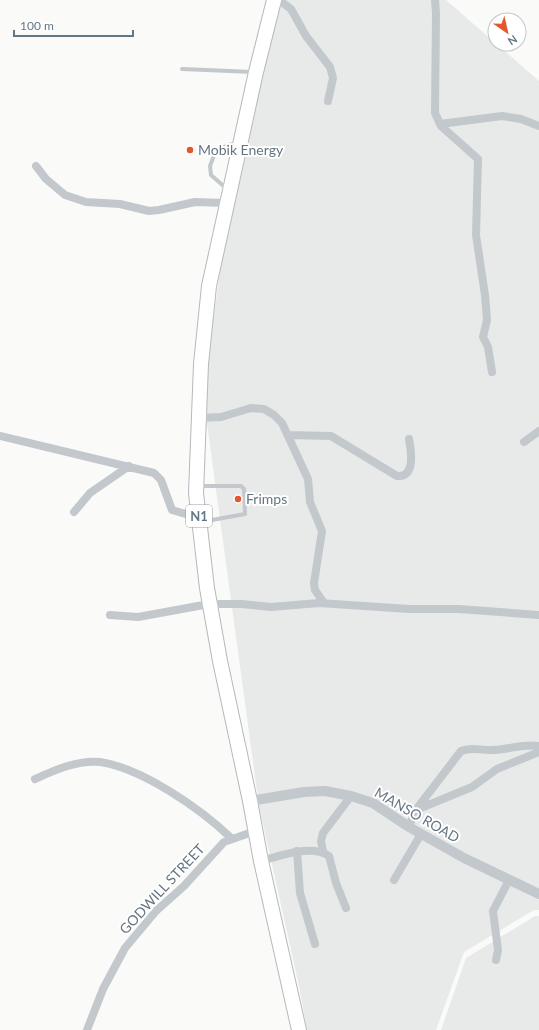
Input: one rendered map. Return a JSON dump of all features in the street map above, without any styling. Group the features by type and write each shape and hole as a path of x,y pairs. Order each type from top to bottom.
{"highway":[{"name":"N1","path":"274,0 256,72 214,258 206,311 196,486 209,604 261,861 299,1030"}],"street":[{"path":"280,0 291,9 306,36 330,66 333,78 328,101"},
{"path":"435,0 436,113 440,124 478,159 476,235 485,295 486,320 483,337 488,347 492,372"},
{"path":"440,124 502,116 521,119 539,126"},
{"path":"36,166 46,179 64,196 86,202 120,204 149,210 159,210 228,196"},
{"path":"199,418 222,417 251,408 264,409 274,415 282,423 308,479 310,502 322,531 314,583 315,590 324,603"},
{"path":"524,442 539,431"},
{"path":"288,435 331,436 401,477 405,474 411,463 409,439"},
{"path":"0,436 154,473 161,480 172,510 199,520"},
{"path":"74,512 90,493 129,466"},
{"path":"110,615 138,617 209,604 242,604 271,607 324,603 401,609 494,610 539,615"},
{"path":"409,827 415,810 461,751 470,748 491,750 524,744 539,746"},
{"path":"415,810 472,787 497,770 539,752"},
{"path":"35,779 68,766 98,762 113,765 164,788 219,826 231,838"},
{"name":"MANSO ROAD","path":"250,801 304,792 325,791 351,796 373,804 420,834 464,858 539,894"},
{"path":"323,852 321,841 323,833 351,796"},
{"name":"GODWILL STREET","path":"87,1030 103,989 125,948 156,912 184,886 218,848 231,838 255,831"},
{"path":"394,880 420,834"},
{"path":"297,851 300,893 315,944"},
{"path":"261,861 297,851 323,852 329,856 336,883 346,908"},
{"path":"496,960 498,950 493,924 493,911 509,880"}],"lane":[{"path":"182,68 256,72"},
{"path":"228,196 211,175 210,166 216,150 240,141"},
{"path":"196,486 241,486 244,489 244,514 199,520"}],"shaded area":[{"path":"278,0 446,0 487,36 487,52 506,52 539,81 539,910 534,910 464,952 436,1030 307,1030 299,986 259,806 203,394 228,214"},
{"path":"535,916 539,916 539,1030 441,1030 466,958"}],"place":[{"name":"Mobik Energy","path":"190,150"},
{"name":"Frimps","path":"238,499"}]}
